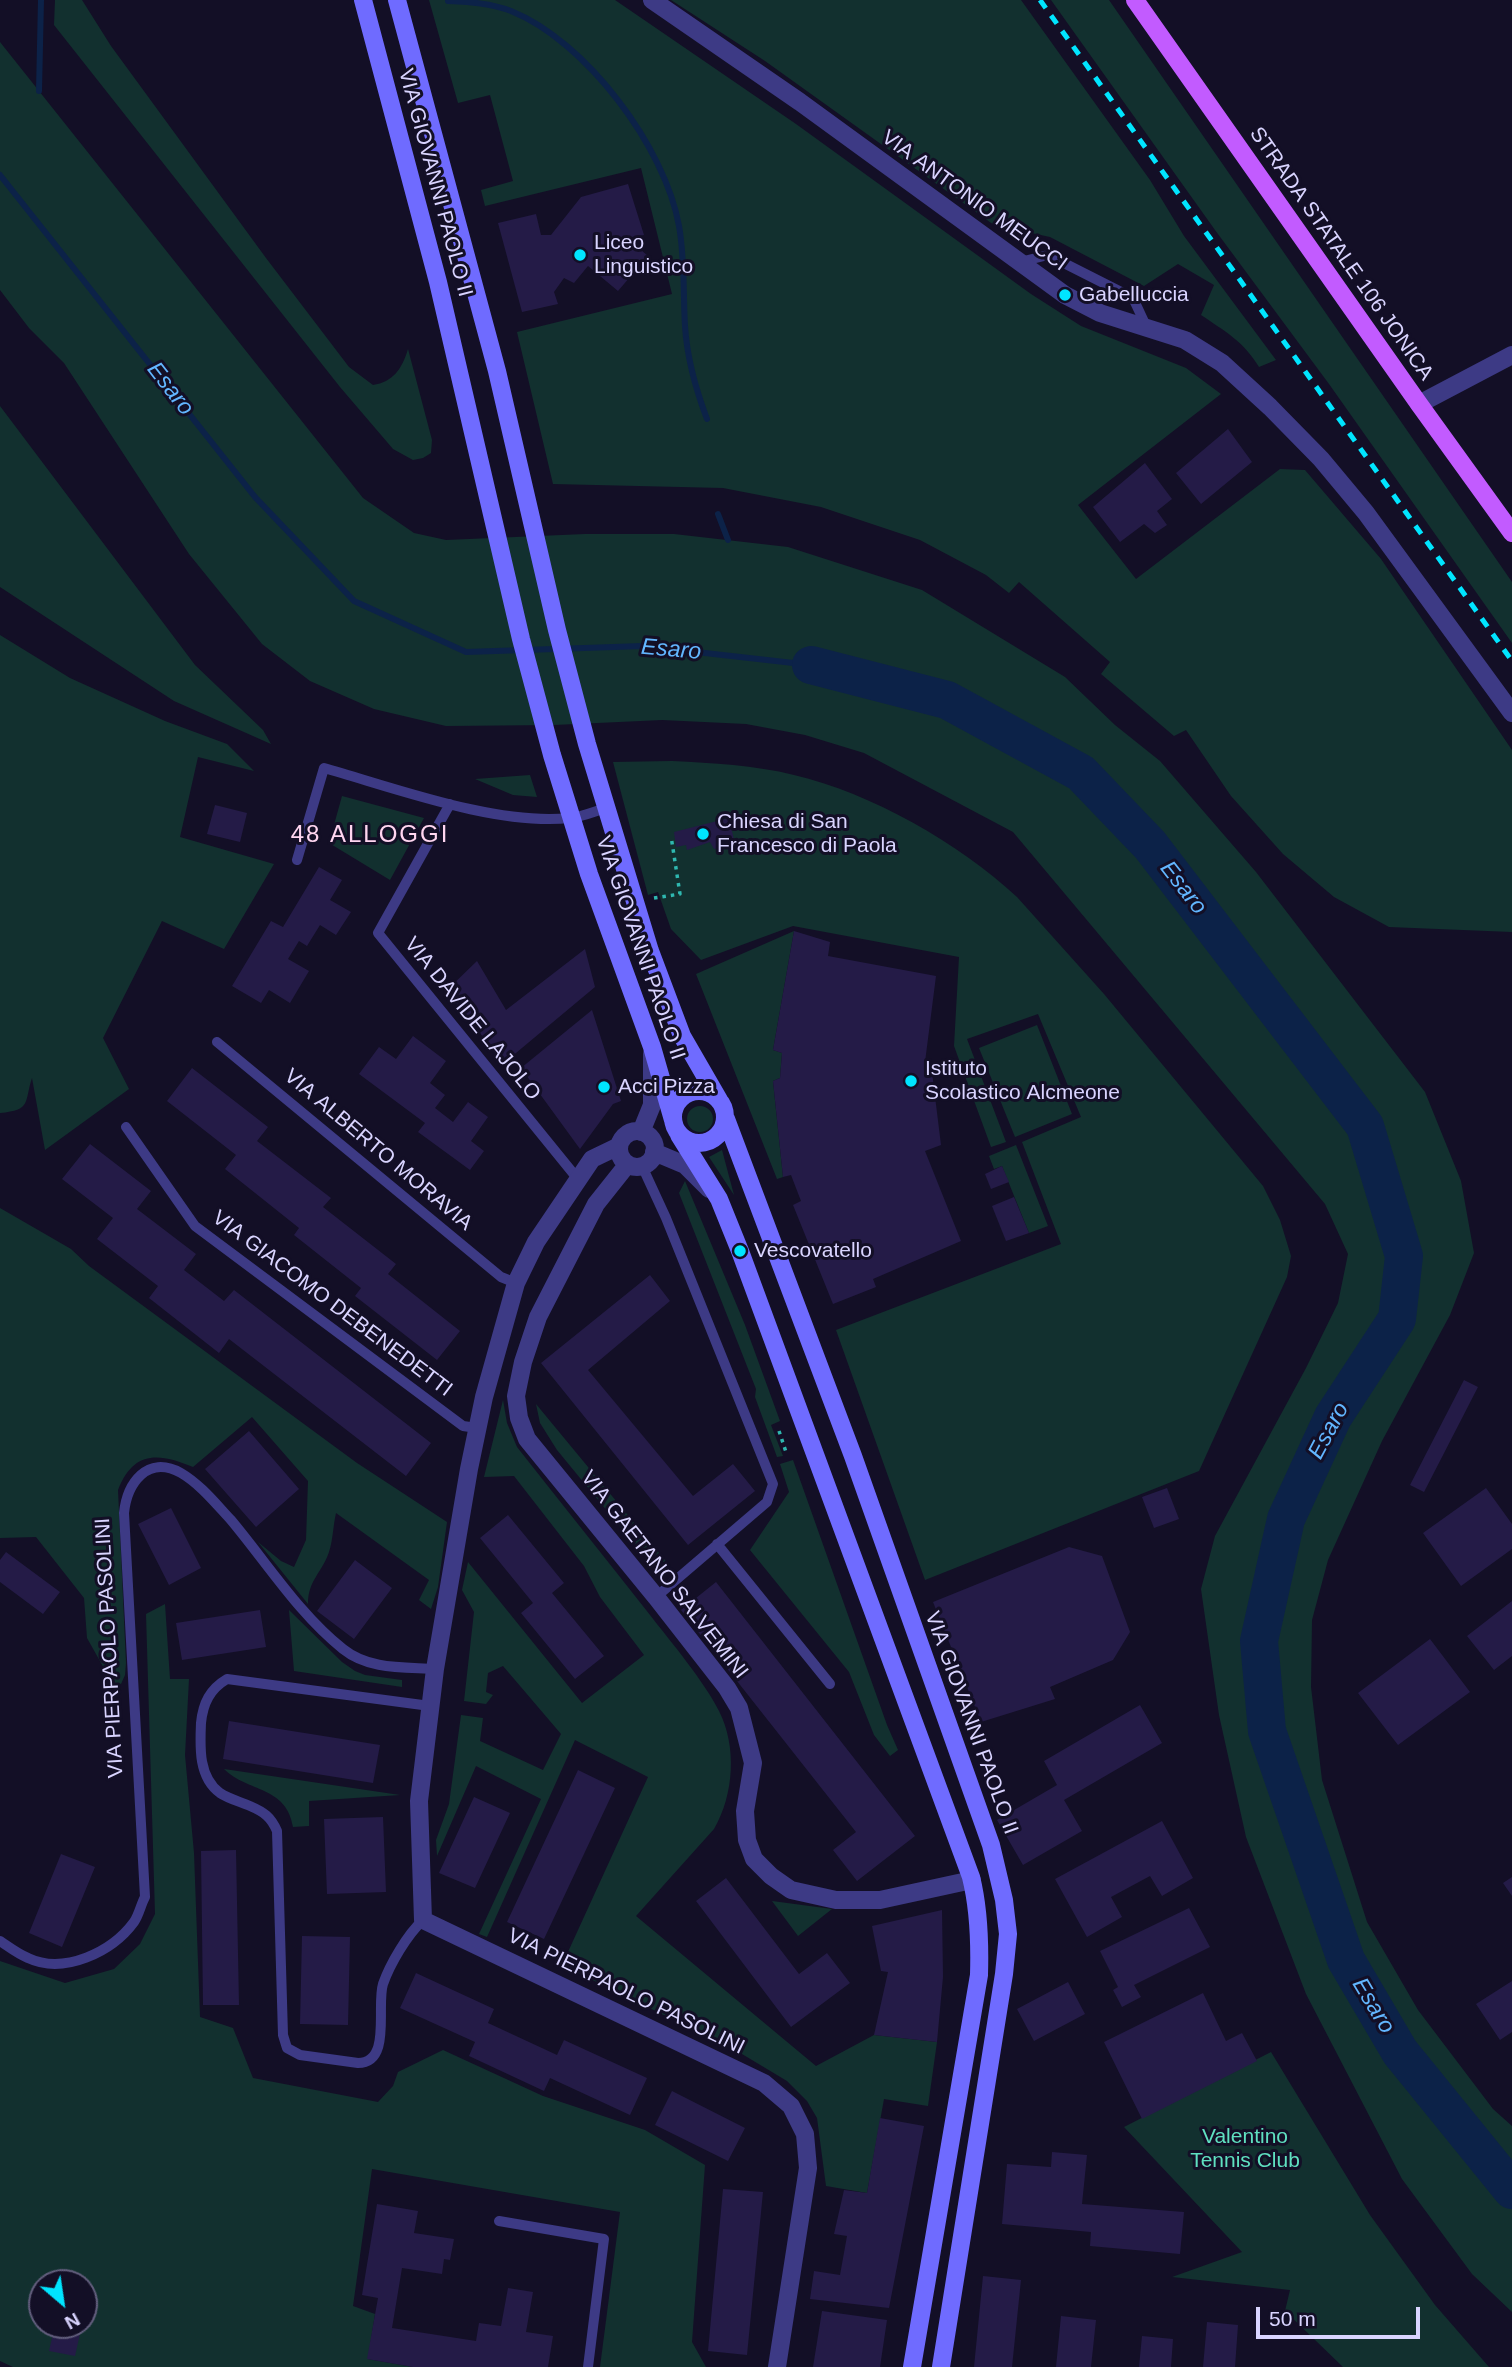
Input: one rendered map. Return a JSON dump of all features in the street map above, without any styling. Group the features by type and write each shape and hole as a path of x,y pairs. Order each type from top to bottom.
{"main road":[{"name":"STRADA STATALE 106 JONICA","path":"1135,0 1512,533"}],"street":[{"name":"VIA GIOVANNI PAOLO II","path":"363,0 438,282 521,639 572,818 619,962 652,1047 676,1127 719,1199 972,1880 980,1933 979,1975 912,2367"},
{"name":"VIA GIOVANNI PAOLO II","path":"397,0 497,371 557,630 598,781 650,951 682,1036 719,1100"},
{"name":"VIA ANTONIO MEUCCI","path":"652,0 800,102 1077,301 1100,313 1185,340 1222,363 1321,459 1366,513 1425,590 1512,713"},
{"path":"1419,404 1512,355"},
{"path":"642,1132 652,1105 652,1047"},
{"path":"705,1092 719,1100 726,1119 719,1135 704,1143 694,1143 676,1127 676,1104 689,1093 705,1092"},
{"name":"VIA GIOVANNI PAOLO II","path":"726,1119 853,1456 991,1845 1004,1900 1008,1934 1004,1974 941,2367"},
{"path":"423,1920 419,1801 435,1669 477,1429 516,1283 536,1242 592,1159 619,1146 630,1133 642,1132 653,1141 654,1152 650,1161 634,1166 620,1157 619,1146"},
{"path":"654,1152 685,1165 719,1199"},
{"name":"VIA GAETANO SALVEMINI","path":"634,1166 596,1204 538,1317 523,1362 516,1396 519,1418 527,1439 656,1597 727,1688 739,1708 753,1763 745,1811 747,1840 754,1859 771,1876 791,1890 836,1900 880,1900 972,1880"},
{"name":"VIA PIERPAOLO PASOLINI","path":"423,1920 764,2083 791,2106 806,2134 808,2168 777,2367"}],"lane":[{"path":"1020,262 1048,255 1133,298 1147,328"},
{"path":"298,860 324,768 450,804 527,819 572,818 606,808"},
{"name":"VIA DAVIDE LAJOLO","path":"450,804 378,933 577,1178"},
{"name":"VIA ALBERTO MORAVIA","path":"217,1042 501,1278 516,1283"},
{"name":"VIA GIACOMO DEBENEDETTI","path":"126,1127 195,1226 463,1426 477,1429"},
{"path":"634,1166 666,1218 773,1484 767,1503 656,1597"},
{"name":"VIA PIERPAOLO PASOLINI","path":"0,1941 30,1959 62,1964 88,1957 110,1945 134,1921 145,1897 124,1513 131,1485 145,1472 165,1468 175,1470 205,1493 247,1540 305,1613 344,1650 364,1662 435,1669"},
{"path":"717,1544 830,1684"},
{"path":"423,1920 410,1932 383,1985 379,2047 373,2058 365,2063 358,2063 293,2053 287,2048 283,2035 276,1831 265,1813 221,1794 213,1786 203,1766 200,1739 202,1710 215,1686 227,1679 430,1706"},
{"path":"499,2221 604,2239 588,2367"}],"path":[{"path":"653,899 680,894 671,836"},
{"path":"779,1431 787,1455"}],"green space":[{"path":"55,0 82,0 111,46 349,367 373,385 380,383 396,373 408,349 432,440 431,453 413,460 393,449 340,387 54,25"},
{"path":"429,0 615,0 796,124 1031,294 1081,326 1186,368 1221,394 1078,505 1136,579 1280,469 1305,470 1381,559 1512,750 1512,932 1389,927 1334,897 1283,854 1231,796 1186,730 1174,736 1101,674 1110,662 1019,582 1009,593 986,575 920,540 821,507 723,488 553,484 517,332 672,294 641,168 485,206 481,190 513,181 490,95 458,103"},
{"path":"671,0 1021,0 1150,180 1184,236 1276,360 1259,367 1240,344 1201,315 1214,285 1178,264 1144,286 1050,237 994,225 765,61"},
{"path":"1051,0 1109,0 1512,582 1512,643 1329,384"},
{"path":"0,42 363,498 414,533 446,540 585,534 674,534 788,547 922,590 1065,677 1115,725 1160,761 1256,872 1425,1092 1461,1181 1474,1253 1450,1315 1382,1441 1328,1560 1312,1620 1311,1687 1322,1780 1367,1922 1418,2010 1493,2109 1512,2126 1512,2312 1472,2274 1402,2179 1306,1994 1246,1837 1219,1715 1201,1589 1215,1536 1338,1303 1348,1254 1325,1204 1013,832 864,753 805,735 746,724 662,720 446,726 374,709 310,681 262,644 189,554 64,363 29,328 0,290"},
{"path":"0,406 195,665 263,730 271,744 174,701 0,587"},
{"path":"0,635 70,678 165,721 227,744 254,771 198,757 180,837 274,864 224,949 162,921 103,1038 129,1089 45,1150 32,1078 27,1099 22,1107 0,1113"},
{"path":"672,761 764,769 823,783 913,822 969,858 1017,897 1104,994 1263,1186 1280,1220 1291,1256 1287,1277 1199,1471 925,1580 836,1330 1061,1244 1022,1142 1081,1117 1038,1014 967,1039 1006,1142 991,1147 954,1046 959,957 793,926 701,960 671,929 658,892 648,895 613,762"},
{"path":"530,775 537,797 513,795 475,779"},
{"path":"342,796 424,818 390,880 329,843"},
{"path":"794,931 773,1050 782,1053 780,1078 773,1081 783,1177 777,1179 696,974"},
{"path":"1037,1025 1072,1114 1015,1137 979,1048"},
{"path":"700,1106 709,1110 713,1119 709,1128 700,1132 691,1128 687,1119 691,1110"},
{"path":"1016,1145 1048,1226 1029,1233 1002,1166 994,1169 989,1156"},
{"path":"722,1150 734,1195 709,1157"},
{"path":"685,1181 745,1325 780,1421 771,1425 783,1456 777,1457 755,1397 756,1389 679,1193"},
{"path":"0,1208 71,1249 89,1266 357,1463 447,1522 438,1587 431,1609 419,1600 429,1580 336,1513 329,1552 310,1589 308,1604 258,1542 281,1561 294,1567 306,1540 308,1481 252,1417 193,1467 169,1459 148,1458 131,1468 124,1477 118,1490 126,1663 121,1684 110,1679 87,1638 84,1598 36,1537 0,1538"},
{"path":"503,1400 507,1423 517,1447 696,1675 713,1699 729,1739 731,1770 721,1816 714,1829 636,1916 816,2066 874,2035 937,2042 928,2106 884,2099 867,2193 826,2186 817,2118 807,2101 787,2081 737,2051 562,1965 648,1777 575,1740 487,1937 479,1934 541,1799 476,1766 437,1856 436,1840 449,1804 461,1715 483,1718 480,1741 543,1770 561,1734 503,1666 488,1673 486,1692 493,1695 486,1704 464,1701 474,1612 462,1590 468,1562 582,1703 644,1655 600,1597 584,1566 514,1476 484,1477"},
{"path":"536,1404 669,1565 658,1573 557,1450 540,1423"},
{"path":"793,1460 898,1750 890,1756 874,1735 849,1672 750,1550 789,1492 780,1464"},
{"path":"165,1604 170,1679 189,1679 185,1755 194,1853 200,2017 233,2028 253,2078 378,2102 393,2086 398,2072 443,2050 543,2096 645,2130 705,2165 692,2342 706,2367 600,2367 620,2212 372,2169 353,2306 375,2314 368,2359 413,2367 13,2367 0,2361 0,1961 65,1983 114,1969 140,1944 155,1914 146,1614"},
{"path":"289,1610 342,1662 355,1671 402,1680 402,1687 294,1671"},
{"path":"224,1769 400,1795 309,1801 309,1826 293,1827 283,1804 275,1797"},
{"path":"772,1901 832,1909 798,1936"},
{"name":"Valentino Tennis Club","path":"1271,2052 1370,2215 1435,2305 1489,2367 1343,2367 1285,2311 1290,2290 1172,2277 1242,2252 1124,2127"}],"building":[{"path":"628,184 644,235 627,238 648,256 618,291 588,266 574,283 564,278 554,292 558,304 522,312 498,223 536,214 541,235 551,235 581,197"},
{"path":"1228,429 1252,462 1201,504 1176,473"},
{"path":"1145,463 1172,499 1157,511 1167,525 1155,533 1144,524 1120,542 1093,507"},
{"path":"215,805 247,813 240,842 207,834"},
{"name":"Chiesa di San Francesco di Paola","path":"729,818 735,844 714,849 710,842 687,850 686,845 676,847 674,832"},
{"path":"319,867 342,880 330,900 351,912 336,935 320,925 307,946 299,941 288,959 309,971 290,1003 269,990 261,1003 232,986 271,921 283,927"},
{"path":"794,931 830,942 828,956 936,976 924,1070 932,1072 941,1145 925,1151 961,1241 873,1279 876,1287 833,1304 793,1205 801,1201 791,1175 783,1177 773,1081 780,1078 782,1053 773,1050"},
{"path":"585,949 595,987 504,1063 446,991 477,961 506,1010"},
{"path":"592,1010 621,1101 613,1104 580,1149 521,1068"},
{"path":"413,1036 446,1061 430,1083 445,1095 435,1108 453,1122 468,1102 488,1117 471,1141 484,1151 470,1170 418,1132 425,1123 359,1074 379,1047 396,1059"},
{"path":"192,1068 268,1127 257,1141 331,1198 323,1207 396,1264 388,1274 460,1331 437,1360 355,1296 361,1288 294,1235 299,1228 225,1169 236,1155 167,1101"},
{"path":"90,1144 151,1191 137,1209 196,1254 184,1270 224,1301 234,1290 431,1443 406,1476 229,1339 219,1353 149,1298 158,1286 97,1239 113,1218 62,1179"},
{"path":"1002,1166 1009,1182 991,1189 985,1174"},
{"path":"1014,1197 1029,1233 1006,1241 992,1206"},
{"path":"650,1275 670,1301 588,1370 693,1496 733,1464 755,1491 688,1545 541,1363"},
{"path":"1464,1380 1478,1387 1424,1492 1410,1485"},
{"path":"249,1431 299,1489 256,1527 205,1469"},
{"path":"1167,1488 1179,1519 1154,1528 1142,1497"},
{"path":"1486,1488 1512,1524 1512,1549 1461,1586 1423,1533"},
{"path":"171,1508 201,1568 169,1585 138,1524"},
{"path":"508,1515 564,1583 552,1593 604,1656 575,1679 521,1613 533,1603 480,1538"},
{"path":"1069,1547 1102,1556 1130,1632 1113,1660 1050,1687 1055,1699 981,1722 933,1602"},
{"path":"6,1552 60,1592 43,1614 0,1582 0,1560"},
{"path":"355,1560 392,1588 354,1639 317,1611"},
{"path":"716,1582 915,1836 857,1881 833,1850 856,1832 681,1610"},
{"path":"1512,1601 1512,1656 1494,1670 1467,1636"},
{"path":"260,1610 266,1647 182,1660 176,1623"},
{"path":"1430,1639 1470,1692 1398,1745 1358,1693"},
{"path":"1140,1705 1162,1743 1064,1800 1082,1831 1023,1865 997,1820 1057,1785 1044,1761"},
{"path":"229,1721 380,1745 373,1783 223,1759"},
{"path":"578,1770 615,1788 544,1939 507,1922"},
{"path":"474,1797 510,1813 475,1888 439,1873"},
{"path":"383,1817 386,1892 327,1894 324,1819"},
{"path":"1162,1821 1193,1878 1162,1896 1150,1876 1111,1897 1122,1917 1087,1937 1055,1879"},
{"path":"236,1850 239,2005 203,2005 201,1851"},
{"path":"61,1854 95,1867 62,1947 29,1933"},
{"path":"1512,1877 1512,1896 1503,1883"},
{"path":"726,1878 799,1974 827,1953 850,1983 791,2027 696,1901"},
{"path":"1189,1908 1210,1947 1134,1985 1141,1997 1122,2007 1113,1990 1118,1987 1100,1951"},
{"path":"942,1910 943,1977 937,2042 874,2035 888,1972 881,1971 872,1926"},
{"path":"302,1936 350,1937 348,2025 300,2024"},
{"path":"416,1973 494,2009 488,2023 557,2055 564,2040 647,2078 630,2115 550,2078 544,2091 469,2056 475,2042 400,2008"},
{"path":"1512,1981 1512,2032 1500,2040 1476,2004"},
{"path":"1068,1982 1085,2014 1034,2041 1017,2009"},
{"path":"1203,1993 1226,2041 1242,2033 1257,2061 1142,2119 1104,2042"},
{"path":"672,2091 745,2128 728,2161 655,2125"},
{"path":"880,2118 924,2126 889,2308 810,2299 814,2271 840,2275 847,2236 834,2234 844,2190 867,2193"},
{"path":"1052,2152 1087,2155 1082,2204 1184,2212 1180,2254 1090,2246 1091,2232 1002,2224 1007,2164 1051,2167"},
{"path":"723,2189 763,2192 747,2355 708,2351"},
{"path":"377,2204 418,2211 414,2233 454,2239 450,2260 444,2259 442,2274 402,2268 392,2328 476,2341 479,2323 501,2326 508,2288 533,2292 526,2332 553,2336 548,2367 413,2367 367,2359 378,2298 362,2295"},
{"path":"983,2276 1021,2280 1012,2367 974,2367"},
{"path":"822,2311 887,2320 880,2367 813,2367"},
{"path":"1061,2316 1096,2320 1091,2367 1056,2367"},
{"path":"1207,2322 1238,2325 1235,2367 1203,2367"},
{"path":"1142,2336 1173,2339 1171,2367 1139,2367"},
{"path":"52,2339 79,2339 75,2356 49,2351"}],"waterway":[{"path":"39,91 41,0"},
{"path":"448,1 496,6 539,26 567,46 593,71 618,100 639,131 671,195 679,226 688,350 707,419"},
{"name":"Esaro","path":"0,175 255,497 354,601 466,652 643,646 811,665"},
{"path":"718,514 728,540"},
{"name":"Esaro","path":"811,665 947,700 1081,773 1150,845 1365,1126 1404,1256 1397,1319 1333,1417 1286,1519 1259,1641 1267,1731 1346,1960 1400,2052 1512,2190"}],"railway":[{"path":"1040,0 1512,661"}],"place":[{"name":"Liceo Linguistico","path":"580,255"},
{"name":"Gabelluccia","path":"1065,295"},
{"name":"Chiesa di San Francesco di Paola","path":"703,834"},
{"name":"Istituto Scolastico Alcmeone","path":"911,1081"},
{"name":"Acci Pizza","path":"604,1087"},
{"name":"Vescovatello","path":"740,1251"}],"district":[{"name":"48 ALLOGGI","path":"370,835"}]}
